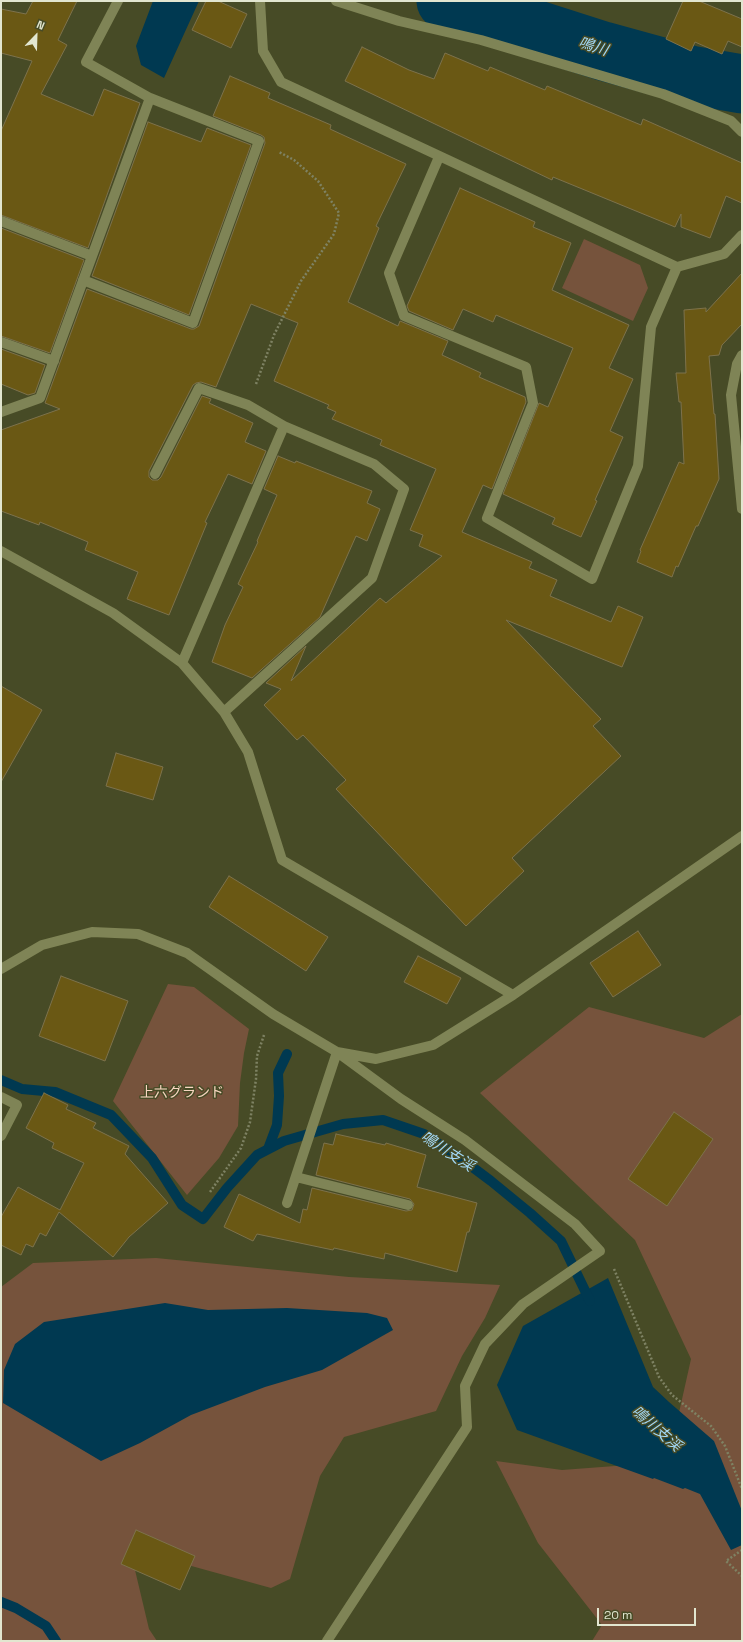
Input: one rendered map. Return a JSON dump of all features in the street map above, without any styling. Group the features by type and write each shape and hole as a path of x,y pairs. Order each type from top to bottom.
{"street":[{"path":"83,280 193,323 259,141 150,98 86,62 118,1"},
{"path":"260,1 263,51 281,82 677,267 724,254 742,235"},
{"path":"336,1 399,21 481,40 663,94 731,121 742,132"},
{"path":"1,412 40,398 150,98"},
{"path":"440,157 389,273 404,316 526,367 533,403 487,518 592,579 638,466 651,327 677,267"},
{"path":"1,221 92,256"},
{"path":"1,342 54,361"},
{"path":"742,355 737,364 731,395 742,509"},
{"path":"155,474 200,388 248,405 284,426 374,464 404,490 372,578 224,712"},
{"path":"182,663 284,426"},
{"path":"1,551 113,613 182,663 224,712 248,752 282,860 513,996"},
{"path":"337,1052 376,1059 433,1045 513,996 742,836"},
{"path":"1,969 42,945 92,932 138,934 187,953 273,1014 337,1052 401,1099 465,1140 575,1224 600,1251 523,1304 485,1344 465,1386 467,1427 327,1641"},
{"path":"287,1203 337,1052"},
{"path":"1,1097 17,1105 1,1136"},
{"path":"296,1177 408,1205"}],"path":[{"path":"248,405 274,335 302,281 334,234 339,213 318,181 294,160 259,141"},
{"path":"210,1192 241,1148 250,1122 256,1079 257,1056 273,1014"},
{"path":"600,1251 613,1267 659,1377 672,1395 711,1426 725,1446 742,1489"},
{"path":"742,1550 726,1561 742,1576"}],"green space":[{"path":"584,239 640,265 648,288 633,321 562,288"},
{"name":"上六グランド","path":"168,984 194,987 249,1029 240,1083 238,1126 219,1158 187,1195 113,1101"},
{"path":"589,1007 704,1038 742,1014 742,1641 592,1641 602,1625 538,1543 496,1461 562,1470 668,1462 691,1359 635,1240 480,1093"},
{"path":"156,1258 349,1277 500,1285 485,1318 462,1356 436,1411 344,1437 320,1476 290,1579 271,1588 130,1549 149,1629 157,1641 1,1641 1,1287 33,1263"}],"water":[{"path":"153,1 199,1 164,78 141,65 136,46"},
{"path":"608,1278 653,1387 714,1441 742,1511 742,1545 731,1550 700,1494 654,1478 653,1479 517,1430 497,1385 523,1326"},
{"path":"165,1303 208,1310 287,1308 367,1313 387,1318 393,1330 322,1370 265,1387 191,1415 140,1443 101,1461 3,1403 4,1370 15,1344 44,1322"}],"building":[{"path":"33,1 77,1 58,40 67,45 41,94 93,116 104,89 140,103 88,248 1,215 1,131 32,61 1,53 1,9 26,14"},
{"path":"206,1 218,1 247,14 231,48 192,30"},
{"path":"683,1 699,1 742,19 742,47 728,41 722,54 695,42 691,51 666,39"},
{"path":"362,47 409,70 434,79 445,53 488,71 490,67 545,90 547,86 641,125 643,119 742,163 742,203 726,196 710,238 681,227 681,214 675,227 553,177 552,180 345,81"},
{"path":"230,76 270,93 268,98 331,125 330,129 406,164 376,226 379,228 348,302 398,326 400,321 448,341 442,355 481,373 479,377 525,397 526,402 492,489 483,485 462,532 532,562 529,568 557,580 550,596 611,622 618,606 643,617 622,667 506,620 601,719 593,726 621,756 512,858 524,871 466,926 336,789 346,780 303,735 297,740 264,705 281,689 266,683 306,646 291,681 380,598 386,603 442,556 419,546 423,535 410,530 436,469 380,445 382,440 332,419 336,412 327,408 329,405 274,381 298,323 251,304 216,387 201,382 193,385 149,471 149,477 152,480 158,480 161,477 202,396 211,399 209,403 253,423 245,442 266,451 252,484 228,474 205,522 207,523 169,615 127,599 138,572 85,550 88,542 40,522 39,525 1,511 1,430 60,409 45,403 87,289 191,329 199,326 265,143 264,137 261,135 213,116"},
{"path":"148,122 201,142 207,128 251,145 189,315 92,276"},
{"path":"460,188 535,222 533,227 571,243 552,290 629,325 609,368 633,379 610,431 623,437 595,500 597,501 581,537 552,524 555,518 503,494 539,403 548,407 573,348 496,315 493,322 463,309 453,330 409,311 407,306"},
{"path":"1,228 84,260 50,353 1,336"},
{"path":"742,273 742,324 722,345 719,355 709,356 715,414 719,479 698,526 696,526 672,577 637,562 641,551 640,550 679,462 684,464 681,402 679,402 676,373 686,373 684,310 706,308 706,312"},
{"path":"1,349 45,365 35,393 28,395 1,384"},
{"path":"278,456 295,463 296,461 372,491 367,503 380,509 367,541 356,536 320,617 252,678 212,662 225,625 243,587 238,584 258,542 257,541 277,495 264,489"},
{"path":"1,686 42,710 1,782"},
{"path":"116,753 163,767 153,800 106,786"},
{"path":"229,876 328,937 306,971 209,907"},
{"path":"638,931 661,965 613,997 590,963"},
{"path":"418,956 461,978 447,1004 404,982"},
{"path":"61,976 128,1001 105,1061 39,1036"},
{"path":"44,1093 68,1105 66,1109 96,1123 93,1128 129,1146 125,1154 168,1203 129,1237 113,1257 59,1212 46,1236 40,1233 33,1247 26,1244 21,1255 1,1245 1,1217 18,1187 60,1210 84,1163 52,1148 54,1143 26,1128"},
{"path":"674,1112 713,1139 667,1206 628,1179"},
{"path":"336,1134 385,1145 386,1143 426,1155 417,1187 477,1203 469,1232 467,1232 457,1272 385,1253 384,1259 257,1234 253,1241 224,1227 239,1194 300,1223 303,1209 307,1210 312,1188 406,1211 412,1210 414,1204 410,1199 316,1175 324,1143 333,1145"},
{"path":"136,1530 195,1556 180,1590 121,1564"}],"waterway":[{"name":"鳴川","path":"446,1 603,51 690,75 742,84"},
{"path":"268,1149 277,1125 279,1096 278,1073 287,1054"},
{"name":"鳴川支渓","path":"1,1080 22,1089 55,1092 111,1115 152,1158 182,1205 203,1219 227,1188 257,1155 284,1141 343,1124 383,1120 424,1134 459,1157 491,1181 561,1241 590,1301"},
{"path":"1,1602 16,1608 46,1626 56,1641"}]}
